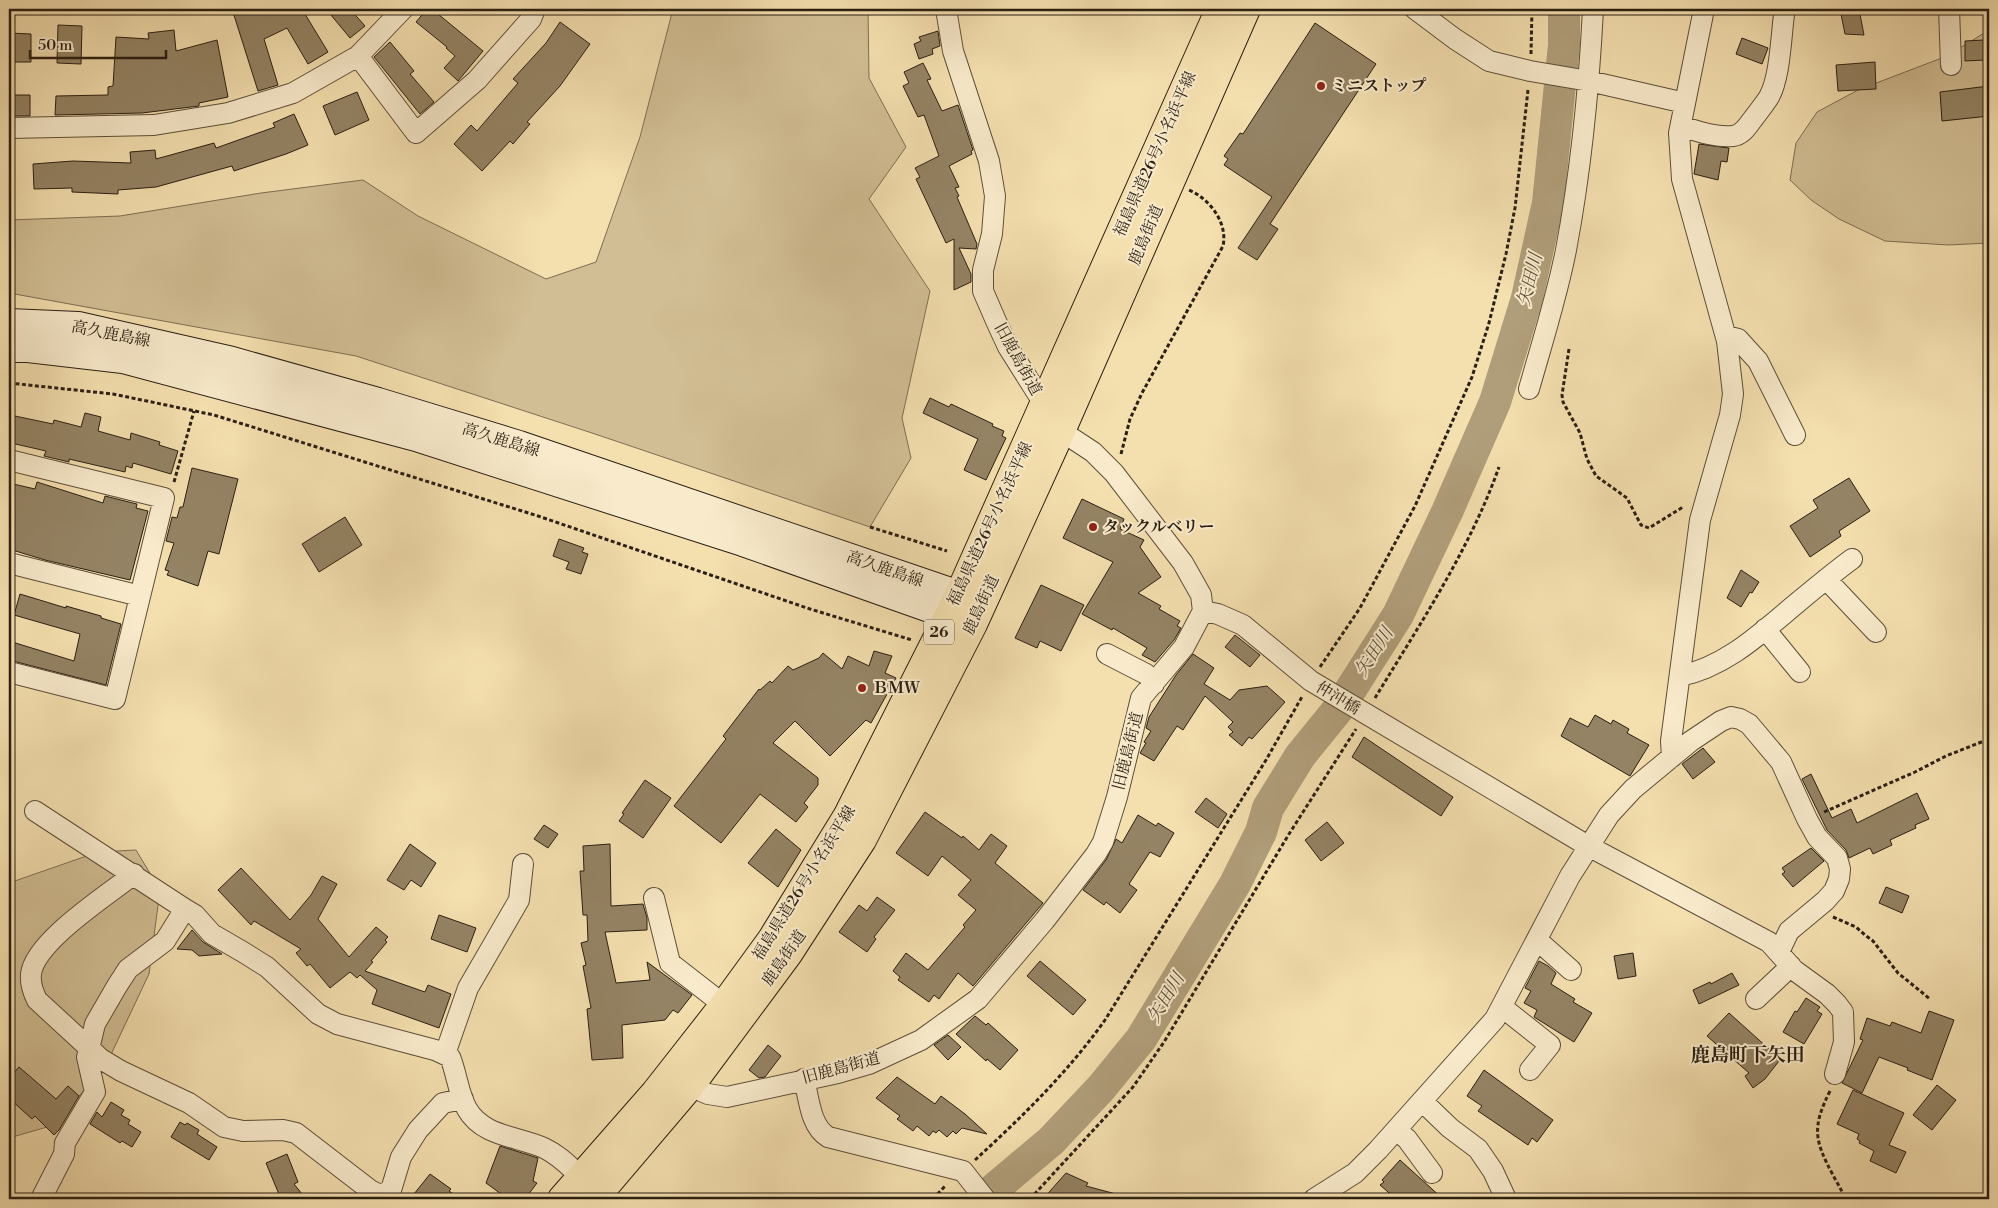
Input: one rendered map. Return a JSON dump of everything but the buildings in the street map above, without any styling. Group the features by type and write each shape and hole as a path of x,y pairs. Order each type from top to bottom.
{"main road":[{"name":"福島県道26号小名浜平線","path":"562,1199 588,1188 655,1093 724,1005 772,939 848,815 966,608 1044,404 1220,9"},
{"name":"鹿島街道","path":"588,1188 690,1086 788,954 862,840 966,608 1061,431 1246,9"},
{"name":"高久鹿島線","path":"9,323 78,326 232,361 350,394 518,445 966,608"},
{"name":"高久鹿島線","path":"9,348 28,348 123,359 416,437 743,542 966,608"}],"street":[{"path":"9,128 154,125 228,114 293,93 358,56 403,9"},
{"path":"358,56 416,132 477,80 531,19 535,9"},
{"name":"旧鹿島街道","path":"690,1086 708,1094 727,1097 869,1064 920,1040 978,999 1045,920 1096,854 1103,842 1117,797 1141,698 1184,647 1203,611 1201,595 1182,563 1121,482 1093,452 1061,431 1008,347 983,291 983,270 992,234 995,196 989,161 953,51 946,9"},
{"path":"1415,9 1488,61 1530,71 1589,81 1685,104"},
{"path":"1530,389 1566,252 1589,81 1593,9"},
{"path":"1672,756 1672,741 1700,520 1730,415 1732,401 1732,375 1726,336 1682,179 1679,133 1704,9"},
{"path":"1949,9 1951,65"},
{"path":"1681,126 1710,135 1733,136 1740,134 1745,129 1769,96 1773,86 1780,55 1784,15"},
{"path":"1726,336 1738,339 1758,361 1796,435"},
{"path":"9,460 164,498 115,699 9,672"},
{"path":"1680,676 1707,668 1729,655 1765,629 1852,559"},
{"path":"9,563 140,596"},
{"path":"1826,579 1876,632"},
{"name":"仲沖橋","path":"1203,611 1218,614 1243,625 1311,681 1588,846 1769,942 1785,959 1837,1004"},
{"path":"1765,629 1800,672"},
{"path":"1108,654 1146,674 1154,684"},
{"path":"1314,1199 1355,1172 1396,1130 1481,1037 1495,1019 1588,846 1608,815 1672,756 1721,721 1731,717 1740,719 1758,734 1781,762 1807,819 1817,837 1837,858 1840,869 1839,879 1834,890 1819,906 1789,931 1785,959 1756,1000"},
{"path":"35,811 185,909 195,916 212,934 267,967 318,1014 337,1024 450,1057 466,1108 482,1126 494,1132 545,1148 556,1154 588,1188"},
{"path":"445,1054 468,988 519,900 523,864"},
{"path":"134,874 48,942 33,965 31,975 31,989 37,1000 101,1059 121,1071 189,1103 231,1130 283,1130 296,1133 370,1190 382,1197 391,1190 401,1157 418,1130 443,1103 463,1099"},
{"path":"654,898 670,963 724,1005"},
{"path":"41,1199 64,1154 65,1143 96,1092 88,1057 95,1024 128,969 165,941 185,909"},
{"path":"1538,940 1571,970"},
{"path":"1837,1004 1859,1006"},
{"path":"1835,1074 1844,1042 1845,1025 1843,1012 1837,1004"},
{"path":"1502,1007 1550,1045 1530,1070"},
{"path":"804,1079 816,1126 821,1133 828,1137 963,1171 985,1199"},
{"path":"1422,1101 1450,1128 1478,1149 1493,1171 1506,1199"},
{"path":"1396,1130 1406,1139 1432,1173"}],"path":[{"path":"1530,71 1532,9"},
{"path":"1121,482 1121,456 1130,419 1142,393 1223,246 1225,237 1222,223 1207,202 1193,191 1169,182"},
{"path":"1569,349 1562,395 1563,402 1574,420 1587,459 1596,476 1627,498 1641,525 1649,528 1688,504 1706,502"},
{"path":"9,383 113,394 224,418 538,516 801,606 893,635"},
{"path":"164,498 170,494 194,411"},
{"path":"1030,1199 1133,1087 1160,1048 1289,834 1366,714 1446,579 1491,491 1500,467"},
{"path":"870,527 947,551"},
{"path":"1807,819 1915,772 1946,756 1989,739"},
{"path":"1819,906 1826,914 1856,928 1873,941 1898,973 1930,999"},
{"path":"1835,1074 1833,1084 1817,1120 1817,1136 1823,1155 1845,1199"}],"shaded area":[{"path":"673,9 868,9 869,78 906,147 869,199 930,291 902,418 911,458 870,527 356,356 9,293 9,220 120,216 261,193 363,180 418,216 546,279 596,262 640,137"},
{"path":"1989,30 1989,243 1948,245 1885,241 1839,219 1811,200 1790,180 1796,143 1817,112 1858,90 1947,56"},
{"path":"136,850 160,890 149,974 106,1065 54,1125 9,1138 9,883 98,852"}],"waterway":[{"name":"矢田川","path":"982,1199 1051,1141 1101,1088 1141,1039 1235,884 1261,832 1268,808 1300,756 1339,708 1398,615 1447,512 1495,402 1527,298 1548,203 1564,45 1564,9"}],"place":[{"name":"ミニストップ","path":"1321,86"},
{"name":"タックルベリー","path":"1093,527"},
{"name":"ＢＭＷ","path":"862,688"}],"district":[{"name":"鹿島町下矢田","path":"1748,1055"}]}
